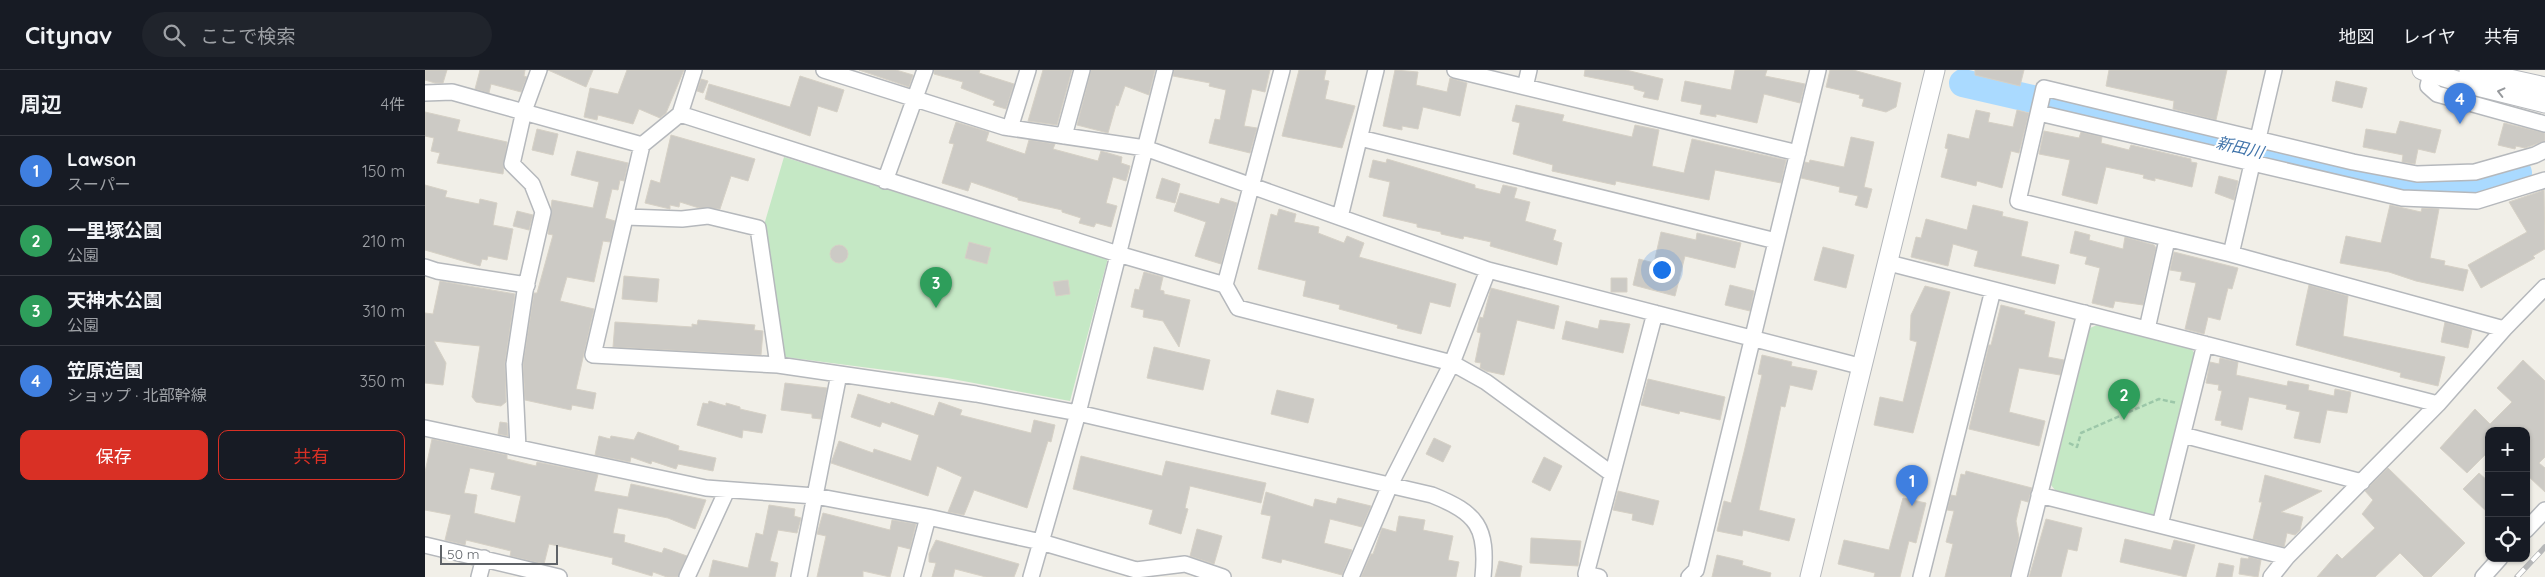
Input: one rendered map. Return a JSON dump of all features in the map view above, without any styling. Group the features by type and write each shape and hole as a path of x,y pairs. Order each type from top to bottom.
{"street":[{"path":"518,448 514,364 527,285 543,212 532,184 512,164 524,111 539,70"},
{"path":"694,70 680,114 642,145 593,355 778,365 976,394 1078,413 1432,495 1459,506 1477,522 1485,558 1483,577"},
{"path":"885,181 925,70"},
{"path":"1011,128 1028,70"},
{"path":"1064,136 1082,70"},
{"path":"1031,577 1078,413 1165,70"},
{"path":"1282,70 1225,285 1238,308 1452,363 1486,382 1612,474"},
{"path":"1340,217 1376,70"},
{"path":"1455,70 1798,152"},
{"path":"1525,87 1529,70"},
{"path":"1689,577 1696,570 1818,70"},
{"path":"1810,577 1889,263 1935,70"},
{"path":"2231,254 2274,70"},
{"path":"2469,70 2545,88"},
{"path":"830,71 915,100 1011,128 1145,148 1488,270 1752,340 1863,367"},
{"path":"2545,103 2426,71 2428,86 2437,94 2545,124"},
{"path":"2504,329 2231,254 2167,240 2018,201 2044,88 2254,150 2402,198 2477,201 2545,180"},
{"path":"425,93 453,92 642,145"},
{"path":"2040,104 2254,150 2353,162 2417,174 2475,172 2535,156 2545,150"},
{"path":"680,114 885,181 1118,254 1225,285"},
{"path":"1360,138 1776,241"},
{"path":"626,217 682,219 708,216 758,228 778,365"},
{"path":"2147,329 2167,240"},
{"path":"1889,263 2438,404"},
{"path":"425,267 437,271 527,285"},
{"path":"1351,577 1390,485 1452,363 1488,270"},
{"path":"2271,577 2287,557 2438,404 2504,329 2545,287"},
{"path":"1921,577 1993,290"},
{"path":"2019,577 2085,313"},
{"path":"1599,577 1586,574 1655,314"},
{"path":"2160,525 2205,344"},
{"path":"799,577 839,374"},
{"path":"425,428 706,488 815,496 928,517 1041,542 1136,570 1185,564 1220,577"},
{"path":"2183,435 2362,482"},
{"path":"687,577 727,490"},
{"path":"2039,495 2287,557"},
{"path":"2530,526 2545,510"},
{"path":"912,577 928,517"},
{"path":"425,545 559,577"},
{"path":"479,577 484,558"},
{"path":"2483,577 2496,562"}],"path":[{"path":"2071,435 2069,444 2077,446 2081,433 2159,399 2191,405"}],"green space":[{"path":"784,157 1108,258 1070,401 947,378 785,357 764,225"},
{"path":"2097,325 2191,348 2196,356 2158,513 2150,515 2055,490 2051,485 2090,328"}],"building":[{"path":"425,70 447,70 443,83 425,80"},
{"path":"480,70 525,70 524,76 527,77 521,92 491,84 489,93 475,89"},
{"path":"548,70 593,70 586,87"},
{"path":"627,70 684,70 666,113 660,118 639,109 633,124 598,115 597,120 584,117 590,88 618,94"},
{"path":"859,70 896,70 913,75 909,87"},
{"path":"934,70 980,70 979,73 1014,84 1006,109 993,105 995,101 961,88 963,82 934,74"},
{"path":"1043,70 1072,70 1057,125 1028,121"},
{"path":"1091,70 1155,70 1149,95 1125,86 1118,106 1116,105 1108,133 1077,125"},
{"path":"1174,70 1270,70 1265,92 1252,89 1244,126 1257,128 1250,153 1209,143 1215,119 1220,120 1226,90 1209,86 1210,83 1173,76"},
{"path":"1299,70 1326,70 1324,80 1329,81 1325,99 1355,106 1342,148 1282,136"},
{"path":"1395,70 1418,72 1416,85 1447,92 1450,78 1467,83 1460,116 1423,107 1418,129 1402,126 1402,130 1383,126"},
{"path":"1585,70 1626,70 1663,79 1658,100 1643,97 1645,92 1634,89 1634,86 1584,76"},
{"path":"1735,70 1767,70 1765,76 1805,84 1800,103 1764,94 1757,123 1716,114 1716,117 1700,114 1702,105 1681,101 1685,81 1731,90"},
{"path":"1830,70 1853,70 1901,83 1896,107 1886,112 1862,106 1864,99 1859,98 1860,95 1826,87"},
{"path":"1975,70 2024,70 2020,86 1975,75"},
{"path":"2109,70 2227,70 2216,120 2173,109 2174,101 2106,86"},
{"path":"800,76 844,90 837,112 818,106 810,136 705,99 709,84 790,107"},
{"path":"701,79 708,81 703,93 697,91"},
{"path":"2336,81 2367,88 2362,108 2332,101"},
{"path":"1516,105 1564,115 1562,121 1632,137 1635,125 1659,130 1652,166 1684,173 1692,139 1786,160 1781,183 1715,170 1709,200 1616,181 1615,185 1552,171 1553,165 1513,154 1520,123 1512,121"},
{"path":"1976,110 1990,113 1988,122 2013,127 2017,110 2029,113 2019,153 2011,151 2002,188 1977,181 1976,186 1941,177 1948,149 1945,148 1948,134 1969,139"},
{"path":"425,112 460,120 457,131 507,142 503,174 437,163 440,153 431,151 434,138 425,136"},
{"path":"2400,121 2441,130 2435,153 2418,149 2415,164 2402,162 2403,155 2363,147 2366,129 2396,134"},
{"path":"956,122 989,132 986,141 1025,154 1029,140 1055,144 1053,149 1098,161 1101,151 1122,157 1121,163 1130,166 1126,181 1113,177 1106,203 1117,206 1111,227 1096,223 1094,227 1079,223 1081,218 1062,212 1062,210 1018,200 1018,198 971,182 968,191 942,183 954,144 949,143"},
{"path":"2504,123 2545,133 2545,141 2525,148 2516,146 2515,149 2498,145"},
{"path":"537,129 558,134 553,155 532,150"},
{"path":"2044,131 2079,138 2081,132 2102,137 2101,143 2129,150 2131,145 2191,159 2191,162 2197,163 2192,187 2155,178 2155,181 2143,178 2144,175 2106,167 2097,204 2062,195 2070,160 2039,154"},
{"path":"671,135 755,159 748,181 731,176 720,209 699,208 680,202 679,207 670,205 670,209 645,203 651,180 660,183"},
{"path":"1851,137 1874,142 1864,187 1872,189 1867,208 1855,205 1858,196 1839,192 1840,187 1801,178 1805,162 1809,163 1810,160 1844,167"},
{"path":"577,151 628,163 624,181 620,180 618,190 612,189 605,218 615,221 610,242 603,241 594,282 567,277 560,301 594,309 576,389 596,393 593,409 572,405 571,410 525,400 523,364 534,293 537,293 553,235 548,234 552,200 593,208 599,182 571,175"},
{"path":"1387,159 1475,185 1475,188 1500,194 1503,185 1517,188 1514,198 1530,202 1525,221 1556,230 1553,240 1562,243 1557,265 1490,246 1491,242 1464,236 1463,239 1441,234 1441,232 1417,227 1417,224 1383,216 1390,182 1369,177 1373,160 1386,163"},
{"path":"2219,176 2238,181 2234,200 2215,193"},
{"path":"1162,178 1180,184 1175,203 1156,198"},
{"path":"425,185 447,191 445,197 479,204 480,199 497,203 493,225 513,229 507,260 488,256 487,260 482,259 480,266 425,250"},
{"path":"2544,190 2545,249 2533,256 2535,258 2481,288 2468,265 2527,232 2509,202"},
{"path":"1180,193 1219,204 1221,198 1237,203 1221,264 1195,256 1206,222 1174,211"},
{"path":"1973,205 2003,212 2002,216 2028,222 2021,256 2059,265 2055,284 1974,266 1978,251 1953,244 1948,266 1911,257 1916,237 1921,238 1926,219 1967,230"},
{"path":"2390,205 2421,212 2422,208 2439,209 2430,258 2445,261 2444,265 2468,270 2463,291 2416,281 2389,272 2340,263 2346,236 2381,243"},
{"path":"1279,209 1296,214 1294,222 1319,227 1318,233 1344,243 1347,236 1364,243 1359,257 1456,284 1450,307 1430,302 1421,334 1397,328 1398,325 1339,309 1340,305 1303,296 1306,281 1258,269 1271,214 1277,216"},
{"path":"517,211 533,215 529,230 513,226"},
{"path":"2075,231 2090,235 2089,240 2123,249 2125,237 2154,245 2156,248 2143,305 2115,301 2113,308 2092,303 2100,268 2085,264 2087,257 2070,253"},
{"path":"1661,232 1696,240 1697,233 1741,243 1735,268 1685,256 1675,296 1633,285 1639,259 1654,263"},
{"path":"969,242 991,248 987,264 965,258"},
{"path":"839,245 845,248 848,254 845,260 839,263 833,260 830,254 833,248"},
{"path":"1823,247 1854,255 1846,288 1814,280"},
{"path":"2174,252 2238,268 2232,289 2228,288 2220,320 2208,317 2204,334 2185,329 2196,283 2180,280 2182,272 2170,270"},
{"path":"1144,272 1163,277 1160,290 1164,291 1164,294 1190,300 1179,347 1163,321 1143,317 1144,310 1131,307 1135,289 1139,290"},
{"path":"624,276 659,279 657,302 622,299"},
{"path":"1611,278 1627,278 1627,292 1611,292"},
{"path":"1068,280 1070,294 1056,296 1053,282"},
{"path":"440,281 515,294 505,363 506,402 501,406 476,402 472,397 480,346 434,341 446,363 443,385 425,383 425,313 433,314"},
{"path":"1730,285 1754,291 1750,311 1725,305"},
{"path":"2309,285 2348,296 2343,336 2445,357 2438,386 2400,377 2401,373 2296,345"},
{"path":"1925,286 1950,292 1913,433 1874,425 1880,397 1903,402 1917,342 1910,340 1911,315"},
{"path":"1491,288 1559,306 1554,329 1517,320 1504,375 1486,371 1480,368 1481,363 1475,362 1481,333 1477,332 1480,317 1483,318"},
{"path":"2001,305 2025,311 2024,314 2055,322 2048,357 2064,360 2060,375 2019,368 2009,412 2045,421 2039,446 1969,429 1989,345 1991,345"},
{"path":"698,320 755,325 754,330 763,331 761,355 613,347 615,322 692,327 692,324 697,325"},
{"path":"1600,320 1630,324 1623,353 1562,339 1566,321 1598,329"},
{"path":"2445,322 2472,330 2468,348 2441,342"},
{"path":"1154,347 1210,360 1203,390 1147,378"},
{"path":"1762,355 1792,362 1791,366 1817,371 1812,390 1790,385 1785,407 1781,406 1759,510 1795,519 1789,541 1743,530 1742,536 1717,531 1724,501 1731,503 1762,375 1758,374"},
{"path":"2220,358 2238,362 2236,375 2287,386 2288,381 2309,385 2308,390 2334,396 2335,389 2351,392 2347,413 2327,410 2320,443 2294,438 2300,412 2286,409 2287,405 2249,397 2242,430 2221,425 2222,421 2215,420 2222,391 2218,390 2219,385 2206,383 2210,362 2219,364"},
{"path":"2523,360 2545,381 2545,457 2539,463 2545,468 2545,492 2530,478 2530,427 2485,427 2485,455 2467,473 2440,448 2475,409 2490,424 2512,402 2497,388"},
{"path":"1648,379 1725,397 1720,420 1680,411 1679,414 1641,405"},
{"path":"785,383 827,388 821,419 812,418 812,414 781,410"},
{"path":"1277,390 1314,399 1308,423 1271,414"},
{"path":"858,394 934,416 939,402 962,410 960,415 1031,433 1034,420 1055,425 1051,442 1048,441 1027,508 974,490 964,515 948,512 962,477 937,466 928,496 831,463 839,441 873,453 874,449 911,461 919,435 882,422 880,427 851,417"},
{"path":"709,401 726,406 726,403 740,407 740,409 766,415 762,433 743,430 742,438 697,425 703,403 708,404"},
{"path":"500,422 507,423 508,436 498,434"},
{"path":"638,432 679,446 678,450 716,458 713,471 678,464 676,469 652,461 651,464 631,457 630,462 595,455 599,436 610,439 611,436 634,440"},
{"path":"1434,438 1451,446 1443,462 1426,454"},
{"path":"432,439 507,455 507,459 536,466 537,462 598,474 594,491 628,497 631,484 706,500 695,529 668,518 618,508 613,533 625,535 624,542 662,553 664,548 687,556 678,577 667,577 653,572 652,576 612,564 613,558 549,544 544,564 510,556 511,551 466,540 465,545 445,540 451,515 425,510 425,472","holes":["470,468 495,473 491,489 521,496 515,523 474,513 477,495 464,493"]},
{"path":"1081,456 1162,476 1166,461 1266,483 1261,503 1190,486 1185,508 1188,509 1181,534 1149,524 1153,510 1073,489"},
{"path":"1544,457 1562,466 1550,491 1532,482"},
{"path":"2388,468 2465,543 2431,577 2424,577 2400,553 2375,577 2317,577 2337,554 2342,559 2375,528 2362,514 2373,500 2365,491"},
{"path":"1966,471 2032,488 2028,502 2021,500 2016,521 2019,538 2010,577 1945,577 1953,544 1946,542 1954,511 1947,510 1951,495 1956,496 1961,474 1965,475"},
{"path":"2479,473 2485,478 2485,510 2463,489"},
{"path":"2265,475 2322,491 2281,512 2303,517 2300,530 2295,535 2287,533 2284,547 2253,539 2262,502 2259,502"},
{"path":"1618,491 1659,501 1653,525 1632,520 1633,514 1613,510"},
{"path":"1266,492 1313,507 1315,499 1336,504 1338,498 1371,506 1362,527 1330,519 1324,543 1352,550 1342,575 1282,559 1281,563 1262,558 1271,516 1261,514"},
{"path":"1903,498 1926,503 1916,543 1909,541 1900,577 1874,577 1875,573 1838,564 1844,540 1889,550"},
{"path":"769,505 795,509 794,516 801,518 797,533 778,530 770,561 778,563 775,577 709,577 713,560 748,568 756,533 763,535"},
{"path":"823,513 890,530 892,520 916,524 910,549 898,546 890,577 863,571 863,577 817,577 826,536 817,534"},
{"path":"1399,516 1425,520 1423,530 1453,536 1448,560 1459,562 1456,577 1361,577 1371,554 1373,554 1382,528 1396,532"},
{"path":"2046,519 2082,528 2077,551 2068,549 2061,577 2029,577"},
{"path":"1197,529 1222,536 1214,564 1190,556"},
{"path":"1531,538 1581,541 1578,566 1530,563"},
{"path":"2125,539 2171,550 2174,540 2195,545 2186,577 2120,562"},
{"path":"936,540 1019,564 1014,577 986,577 955,569 953,577 932,577 936,563 929,562 929,554"},
{"path":"1717,555 1743,561 1742,565 1771,573 1770,577 1712,577"},
{"path":"2249,557 2261,560 2258,577 2239,574 2241,558 2248,559"},
{"path":"1499,561 1522,566 1520,577 1495,577"},
{"path":"2219,563 2234,566 2232,577 2216,577"}],"waterway":[{"name":"新田川","path":"1963,83 2414,187 2471,186 2518,173"}],"railway":[{"path":"2517,577 2545,547"}],"place":[{"name":"笠原造園","path":"2460,124"},
{"name":"天神木公園","path":"936,308"},
{"name":"一里塚公園","path":"2124,420"},
{"name":"Lawson","path":"1912,506"}]}
